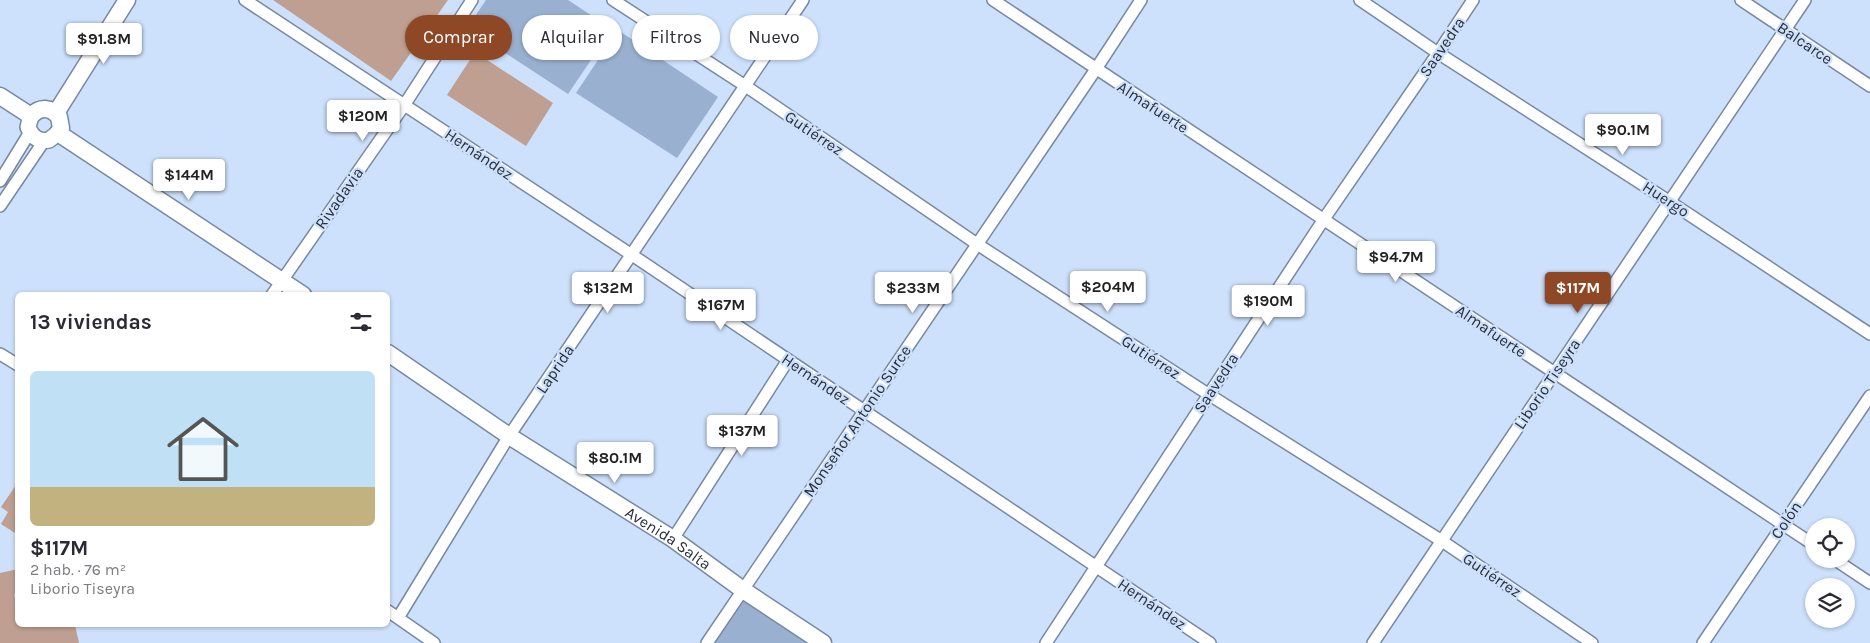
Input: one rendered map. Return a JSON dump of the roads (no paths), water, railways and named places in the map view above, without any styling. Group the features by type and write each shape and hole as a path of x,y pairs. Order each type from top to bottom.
{"main road":[{"path":"56,113 127,0"},
{"path":"0,96 30,124 40,109 51,110 56,113 61,123 51,137 299,292"},
{"name":"Avenida Salta","path":"390,354 509,436 673,539 742,590 823,643"}],"street":[{"name":"Hernández","path":"246,0 405,104 1210,643"},
{"name":"Rivadavia","path":"274,292 405,104 472,0"},
{"name":"Gutiérrez","path":"613,0 744,85 977,244 1208,394 1442,541 1592,643"},
{"name":"Laprida","path":"398,618 509,436 803,0"},
{"name":"Almafuerte","path":"993,0 1805,539"},
{"name":"Monseñor Antonio Surce","path":"707,643 1141,0"},
{"name":"Huergo","path":"1360,0 1438,53 1670,202 1870,334"},
{"name":"Saavedra","path":"1046,643 1324,219 1473,0"},
{"name":"Balcarce","path":"1740,0 1870,86"},
{"name":"Liborio Tiseyra","path":"1373,643 1805,0"},
{"path":"30,124 33,137 51,137"},
{"path":"0,181 30,124"},
{"path":"0,206 51,137"},
{"path":"0,354 15,363"},
{"path":"673,539 788,360"},
{"name":"Colón","path":"1703,643 1870,396"},
{"path":"1848,568 1870,583"},
{"path":"390,612 434,643"}]}
